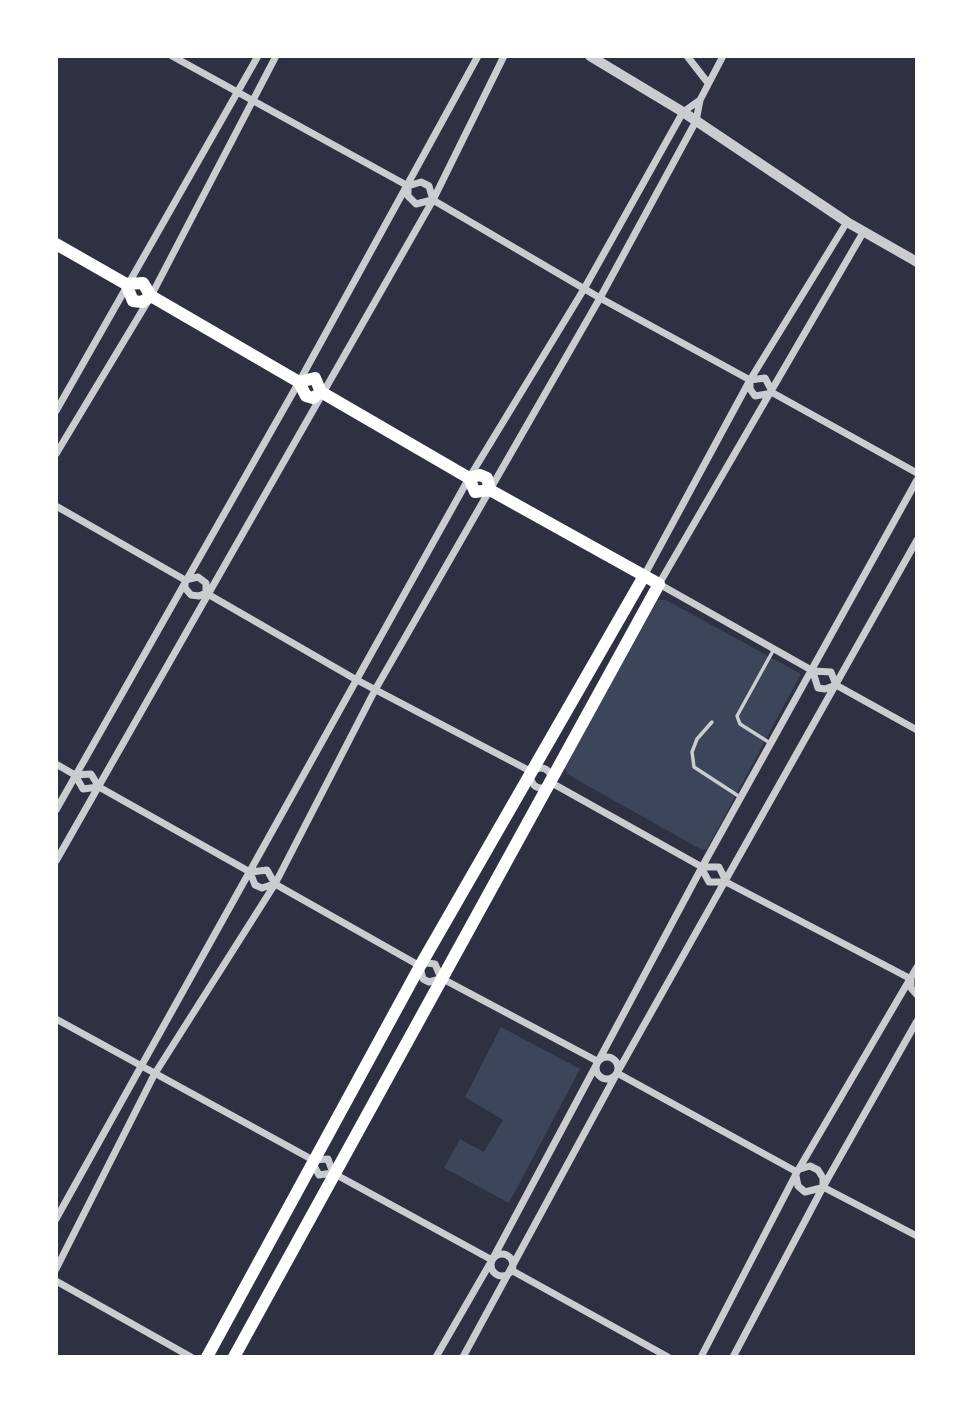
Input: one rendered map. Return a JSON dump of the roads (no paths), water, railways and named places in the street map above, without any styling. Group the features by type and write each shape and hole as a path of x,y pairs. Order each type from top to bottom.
{"main road":[{"path":"56,244 126,284 133,301 142,302 151,296 299,382 309,377 315,378 321,392 469,478 475,492 490,489 659,584 333,1172 234,1357"},
{"path":"207,1357 420,967 644,576"}],"street":[{"path":"172,56 408,186 421,182 429,186 433,200 584,289 750,380 765,378 772,393 917,473"},
{"path":"56,411 258,56"},
{"path":"56,454 151,296 276,56"},
{"path":"56,810 299,382 478,56"},
{"path":"56,861 206,593 433,200 504,56"},
{"path":"590,56 683,112 847,222 917,262"},
{"path":"687,56 708,83"},
{"path":"56,1269 154,1075 275,884 375,690 600,298 696,121 700,100 723,56"},
{"path":"56,1219 139,1065 250,872 469,478 584,289 683,112 700,100"},
{"path":"408,186 408,196 416,204 433,200"},
{"path":"644,576 750,380 847,222"},
{"path":"864,231 659,584 813,671 831,672 836,685 917,730"},
{"path":"750,380 750,389 755,396 772,393"},
{"path":"436,1357 492,1260 702,867 917,480"},
{"path":"56,506 185,580 198,577 206,583 206,593"},
{"path":"463,1357 617,1073 917,540"},
{"path":"185,580 185,588 191,595 206,593"},
{"path":"206,593 375,690 533,772 544,768 551,775 550,782 542,788 536,786 531,781 533,772"},
{"path":"813,671 818,688 825,689 836,685"},
{"path":"56,764 75,775 83,789 99,787"},
{"path":"75,775 91,774 99,787 250,872 267,870 275,884 420,967 424,979 429,982 441,978"},
{"path":"550,782 702,867 709,881 726,882 914,978"},
{"path":"702,867 711,864 719,867 725,873 726,882"},
{"path":"250,872 251,879 262,888 275,884"},
{"path":"420,967 427,963 435,964 441,978 597,1061"},
{"path":"917,967 911,988 917,995"},
{"path":"701,1357 797,1172 914,978"},
{"path":"56,1019 313,1160 328,1159 333,1172 492,1260"},
{"path":"733,1357 822,1187 917,1021"},
{"path":"617,1073 611,1078 600,1077 595,1068 597,1061 607,1056 614,1059 617,1073 797,1172"},
{"path":"313,1160 315,1171 319,1175 333,1172"},
{"path":"797,1172 805,1167 814,1167 822,1173 822,1187"},
{"path":"797,1172 796,1181 801,1190 810,1193 822,1187"},
{"path":"822,1187 917,1236"},
{"path":"498,1255 505,1255 511,1260 511,1270 503,1276 496,1275 491,1269 492,1260 498,1255"},
{"path":"511,1270 668,1357"},
{"path":"56,1281 191,1357"}],"lane":[{"path":"772,744 740,724 737,716 774,649"},
{"path":"712,722 697,739 692,752 694,767 741,798"}]}
